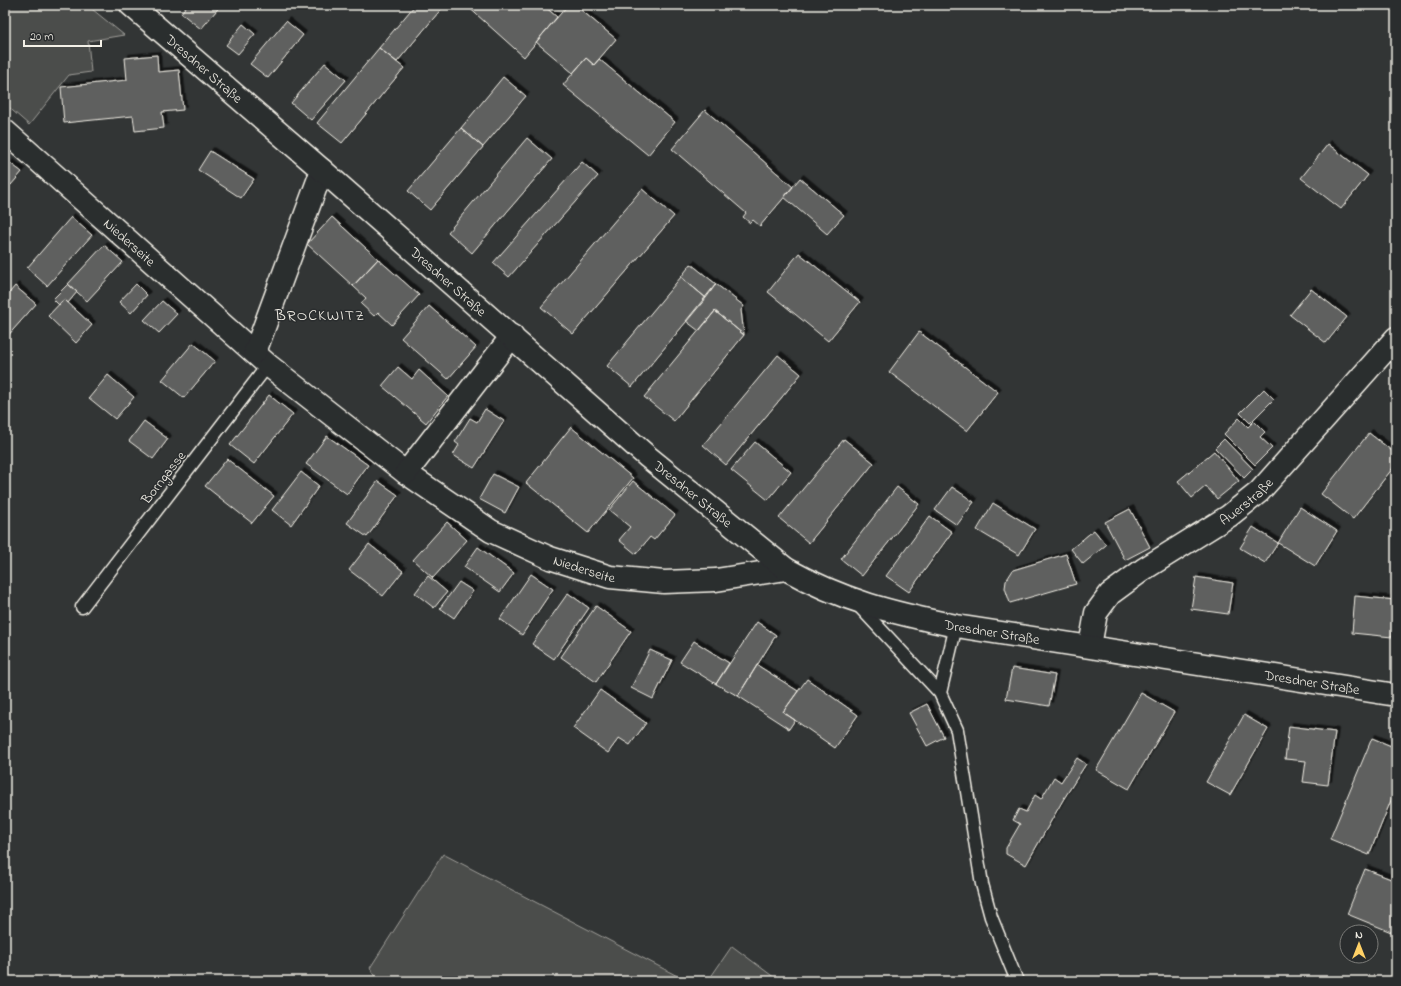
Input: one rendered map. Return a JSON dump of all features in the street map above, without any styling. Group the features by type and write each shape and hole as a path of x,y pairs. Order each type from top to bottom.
{"street":[{"name":"Dresdner Straße","path":"131,5 512,336 648,457 786,569 828,591 854,601 904,615 956,626 1396,695"},
{"name":"Niederseite","path":"5,131 261,359 406,473 491,531 550,558 610,577 664,582 716,580 786,569"},
{"path":"261,359 322,170"},
{"path":"406,473 512,336"},
{"name":"Auerstraße","path":"1090,646 1096,613 1110,594 1144,569 1229,516 1259,492 1396,338"}],"lane":[{"name":"Borngasse","path":"82,607 261,359"},
{"path":"854,601 940,693 956,730 982,884 991,917 1017,981"},
{"path":"940,693 956,626"}],"shaded area":[{"path":"5,5 87,5 124,35 88,41 91,72 69,75 29,125 5,104"},
{"path":"443,854 687,981 379,981 370,968"},
{"path":"732,946 779,981 708,981"}],"building":[{"path":"187,5 221,5 201,29 181,13"},
{"path":"415,5 440,5 443,7 397,62 379,48"},
{"path":"466,5 543,5 557,17 524,57"},
{"path":"568,5 575,5 616,39 594,65 586,58 573,73 536,42"},
{"path":"286,21 303,35 268,78 250,64"},
{"path":"243,24 255,34 238,54 226,45"},
{"path":"379,48 404,68 342,143 317,123"},
{"path":"157,55 158,72 179,70 183,110 162,112 164,128 135,131 133,116 64,123 61,87 127,80 125,58"},
{"path":"586,58 594,65 599,59 675,122 648,155 563,85"},
{"path":"325,63 346,80 311,120 291,103"},
{"path":"503,77 526,96 483,147 461,128"},
{"path":"705,110 793,187 760,226 753,220 750,223 743,217 746,213 672,149"},
{"path":"461,128 483,147 430,210 408,191"},
{"path":"527,138 552,159 472,253 448,232"},
{"path":"1328,144 1368,175 1341,209 1301,178"},
{"path":"210,151 254,179 241,198 198,170"},
{"path":"582,162 598,176 509,277 493,263"},
{"path":"10,163 22,172 11,185 5,180 5,170"},
{"path":"800,178 844,215 827,234 784,197"},
{"path":"642,189 674,216 573,334 541,307"},
{"path":"71,217 92,235 47,286 27,268"},
{"path":"332,217 378,259 353,286 307,244"},
{"path":"104,245 123,262 87,301 68,284"},
{"path":"799,253 860,302 828,341 768,292"},
{"path":"378,259 419,295 392,325 378,312 374,316 361,304 366,298 353,286"},
{"path":"691,264 716,284 706,298 681,277"},
{"path":"681,277 706,298 632,387 607,366"},
{"path":"68,284 77,292 68,303 64,299 59,305 53,299"},
{"path":"136,284 147,295 131,313 119,302"},
{"path":"716,284 744,306 741,310 744,335 715,311 699,331 686,321"},
{"path":"15,286 36,304 5,339 5,298"},
{"path":"1311,289 1347,317 1326,343 1290,315"},
{"path":"64,299 92,325 76,343 48,316"},
{"path":"162,301 177,314 159,333 144,320"},
{"path":"429,306 476,347 448,379 401,338"},
{"path":"715,311 744,335 674,421 644,397"},
{"path":"919,332 998,392 967,431 889,372"},
{"path":"193,343 215,361 184,398 162,380"},
{"path":"778,355 801,374 726,465 703,445"},
{"path":"398,367 412,379 419,370 448,396 426,423 382,386"},
{"path":"108,375 134,397 115,419 89,398"},
{"path":"1264,389 1274,399 1250,423 1240,413"},
{"path":"269,395 293,414 254,464 230,445"},
{"path":"485,409 504,421 474,468 453,455 459,445 455,442 470,418 477,422"},
{"path":"1239,418 1248,427 1254,421 1265,432 1260,437 1272,448 1255,465 1224,434"},
{"path":"144,421 168,439 153,459 129,441"},
{"path":"571,427 633,478 588,533 526,483"},
{"path":"1369,433 1396,454 1396,464 1353,519 1321,494"},
{"path":"327,436 368,465 347,494 306,464"},
{"path":"844,439 874,463 809,543 779,518"},
{"path":"1224,439 1253,469 1244,478 1215,448"},
{"path":"755,442 791,472 768,500 731,470"},
{"path":"1214,451 1239,481 1217,499 1206,486 1192,498 1178,481"},
{"path":"227,459 274,496 252,523 205,486"},
{"path":"301,472 319,486 291,525 272,510"},
{"path":"493,474 519,487 505,513 479,499"},
{"path":"378,481 398,495 367,537 347,523"},
{"path":"633,481 675,515 654,540 650,537 636,554 619,540 630,527 609,510"},
{"path":"897,487 919,504 862,576 841,559"},
{"path":"952,487 974,502 957,525 935,510"},
{"path":"993,503 1035,529 1019,555 977,530"},
{"path":"1300,507 1337,531 1315,566 1278,543"},
{"path":"1130,509 1150,547 1125,560 1105,522"},
{"path":"930,516 952,532 909,592 886,576"},
{"path":"447,522 467,540 433,578 413,560"},
{"path":"1253,527 1278,543 1265,563 1240,548"},
{"path":"1094,530 1106,545 1083,564 1071,549"},
{"path":"369,544 403,571 383,596 349,570"},
{"path":"478,547 514,573 500,592 464,567"},
{"path":"1066,554 1076,584 1010,603 1005,588 1006,581 1013,570"},
{"path":"531,574 553,589 522,635 500,619"},
{"path":"428,576 447,592 434,608 415,593"},
{"path":"1196,577 1233,583 1228,614 1191,609"},
{"path":"459,582 473,591 454,618 440,608"},
{"path":"568,593 589,608 554,659 532,644"},
{"path":"1355,596 1395,600 1392,637 1352,633"},
{"path":"596,606 631,631 596,682 561,657"},
{"path":"757,622 776,635 738,696 716,684"},
{"path":"694,641 729,663 716,684 680,662"},
{"path":"650,650 672,660 653,699 631,688"},
{"path":"757,665 798,691 783,712 795,720 789,729 738,696"},
{"path":"1012,668 1055,675 1049,706 1006,699"},
{"path":"807,679 858,715 835,748 783,712"},
{"path":"600,690 646,723 630,745 619,738 608,753 573,728"},
{"path":"1141,693 1174,712 1129,789 1096,770"},
{"path":"927,704 944,737 927,746 909,713"},
{"path":"1244,715 1268,729 1230,795 1206,782"},
{"path":"1289,726 1335,732 1328,785 1303,782 1306,761 1285,759"},
{"path":"1372,738 1396,748 1396,788 1369,855 1330,839"},
{"path":"1077,758 1086,764 1063,800 1026,865 1006,854 1006,848 1020,824 1013,820 1019,809 1026,812 1035,795 1041,799 1054,777 1061,782"},
{"path":"1365,869 1396,881 1396,934 1379,927 1379,924 1372,924 1347,914"}],"district":[{"name":"BROCKWITZ","path":"320,314"}]}
